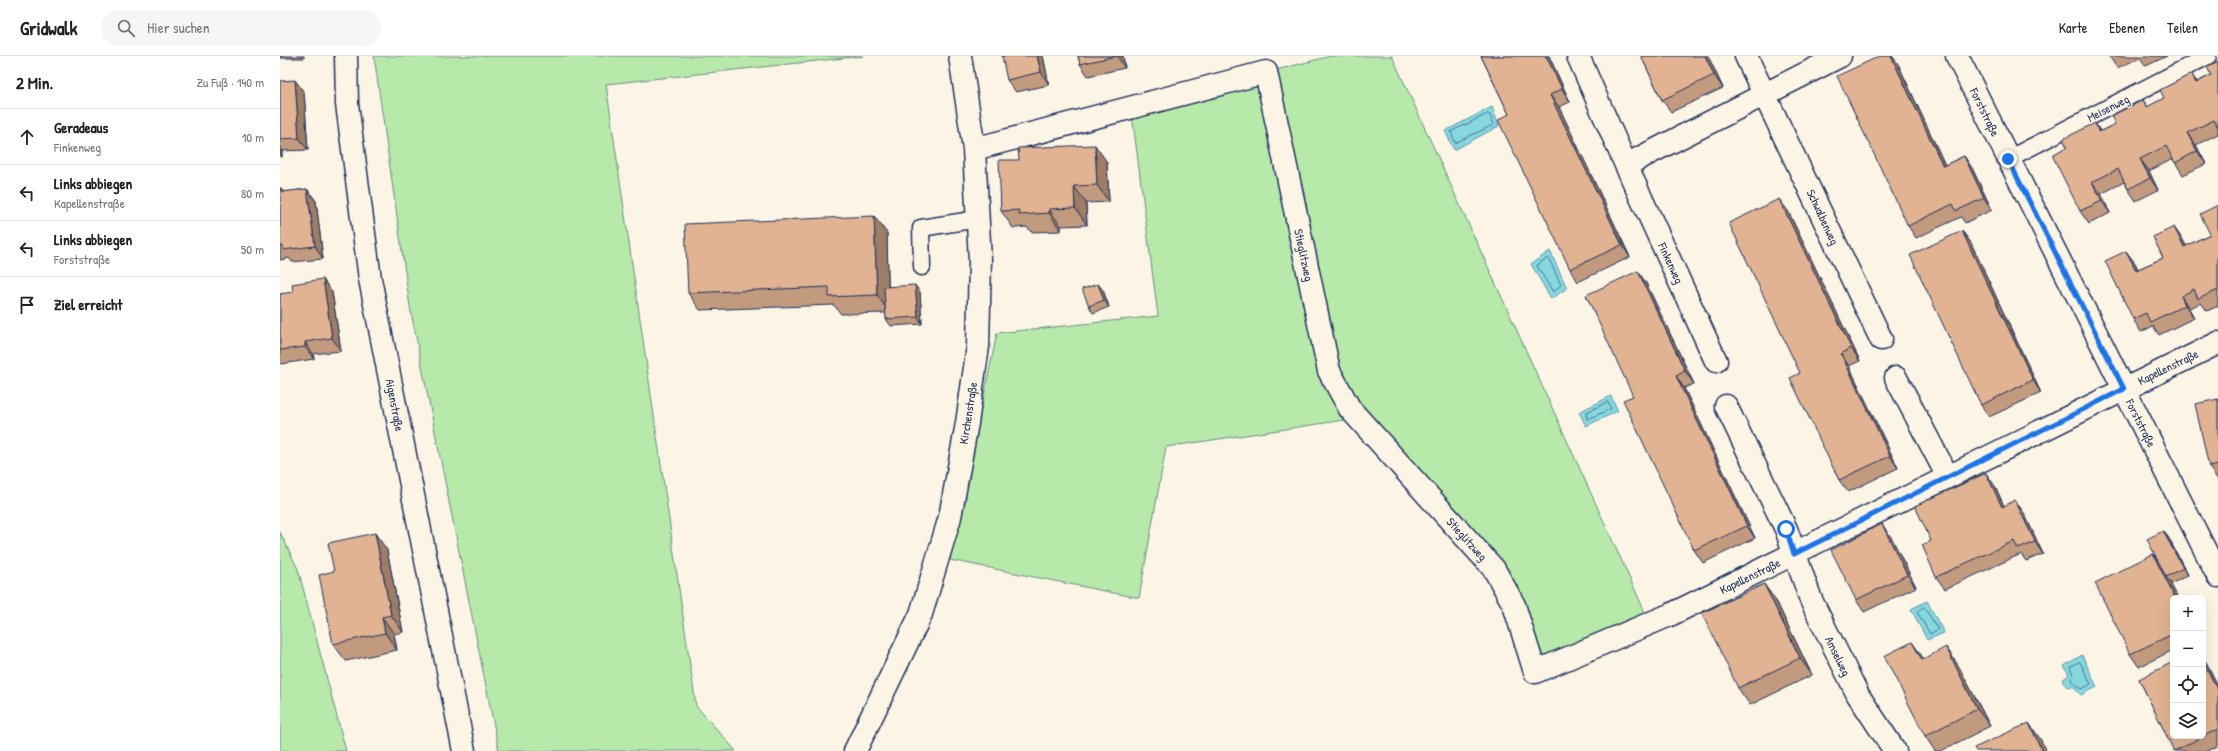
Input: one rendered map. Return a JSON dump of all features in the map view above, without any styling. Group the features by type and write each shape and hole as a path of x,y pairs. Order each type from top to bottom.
{"street":[{"name":"Aigenstraße","path":"346,56 347,104 370,279 464,751"},
{"name":"Kirchenstraße","path":"855,751 921,614 950,517 967,423 978,346 980,261 974,149 960,56"},
{"name":"Finkenweg","path":"1578,56 1626,165 1716,361"},
{"name":"Schwalbenweg","path":"1746,56 1882,339"},
{"path":"1626,165 1840,56"},
{"name":"Forststraße","path":"1957,56 2218,576"},
{"name":"Stieglitzweg","path":"974,149 1266,72 1329,371 1350,408 1494,570 1514,604 1535,672"},
{"name":"Kapellenstraße","path":"1535,672 1672,614 2218,343"},
{"path":"1896,378 1948,476"},
{"path":"1726,406 1786,529 1794,554"},
{"name":"Amselweg","path":"1794,554 1811,600 1858,695 1895,751"}],"lane":[{"name":"Meisenweg","path":"2008,159 2208,56"},
{"path":"922,267 921,228 978,219"}],"green space":[{"path":"374,56 863,56 606,84 696,706 736,751 499,751 410,307"},
{"path":"1331,56 1392,56 1650,623 1535,672 1514,605 1358,418 1166,447 1139,598 950,560 997,333 1158,316 1131,107"},
{"path":"280,532 298,569 346,751 280,751"}],"water":[{"path":"1492,107 1499,126 1454,150 1445,131"},
{"path":"1550,251 1567,288 1551,299 1531,264"},
{"path":"1611,396 1618,411 1586,426 1579,412"},
{"path":"1927,601 1944,633 1927,640 1911,609"},
{"path":"2082,655 2097,687 2081,695 2073,686 2067,687 2062,680 2069,675 2064,666"}],"building":[{"path":"1002,56 1037,56 1041,72 1007,80"},
{"path":"1078,56 1116,56 1080,64"},
{"path":"1481,56 1546,56 1562,89 1550,95 1622,245 1570,269 1498,120 1509,114"},
{"path":"1641,56 1705,56 1714,75 1662,100"},
{"path":"1880,56 1891,56 1943,166 1964,156 1984,198 1956,211 1953,204 1908,226 1837,76"},
{"path":"2218,61 2218,127 2214,120 2187,133 2197,151 2175,163 2166,146 2140,159 2150,178 2128,189 2118,169 2092,182 2102,201 2080,211 2052,155 2067,147 2063,139 2095,123 2099,132 2115,124 2111,116 2143,100 2147,107 2164,98 2160,90 2191,74 2196,83 2211,75 2207,67"},
{"path":"295,80 299,138 280,139 280,81"},
{"path":"1095,145 1097,185 1074,186 1075,208 1049,209 1049,213 1019,215 1019,210 1001,211 999,160 1019,160 1018,148"},
{"path":"280,188 282,192 307,189 315,246 283,250 283,246 280,246"},
{"path":"1779,199 1851,348 1841,354 1890,456 1839,480 1790,378 1800,373 1729,223"},
{"path":"2218,205 2218,290 2198,299 2194,289 2181,296 2185,305 2150,322 2146,313 2133,319 2105,261 2126,251 2136,270 2163,258 2153,237 2174,227 2184,247 2210,234 2200,214"},
{"path":"874,216 877,295 829,297 829,287 688,293 685,224"},
{"path":"1962,231 2033,380 1981,405 1910,255"},
{"path":"1638,271 1685,371 1676,376 1747,526 1694,550 1623,400 1633,396 1586,295"},
{"path":"323,279 332,338 305,342 305,347 280,350 280,294 293,292 292,284"},
{"path":"1098,284 1104,300 1089,306 1082,289"},
{"path":"915,285 918,317 886,319 884,287"},
{"path":"2218,399 2218,465 2209,467 2195,404"},
{"path":"1986,473 2002,507 2015,500 2035,542 2018,549 2014,541 1936,577 1922,545 1931,541 1915,506"},
{"path":"1882,524 1907,575 1856,600 1831,550"},
{"path":"2163,531 2183,568 2166,577 2147,539"},
{"path":"375,533 391,615 382,617 385,633 333,644 319,575 334,571 328,543"},
{"path":"2153,554 2174,595 2170,595 2170,635 2130,654 2095,583"},
{"path":"1764,584 1800,658 1738,688 1702,613"},
{"path":"1912,642 1922,660 1946,647 1977,709 1925,736 1884,656"},
{"path":"2170,664 2170,739 2198,739 2174,751 2139,679"},
{"path":"2206,667 2218,691 2218,729 2206,735"},
{"path":"2029,723 2042,751 1976,751 1974,748"}],"route":[{"path":"1786,529 1794,554 2124,389 2008,159"}]}
